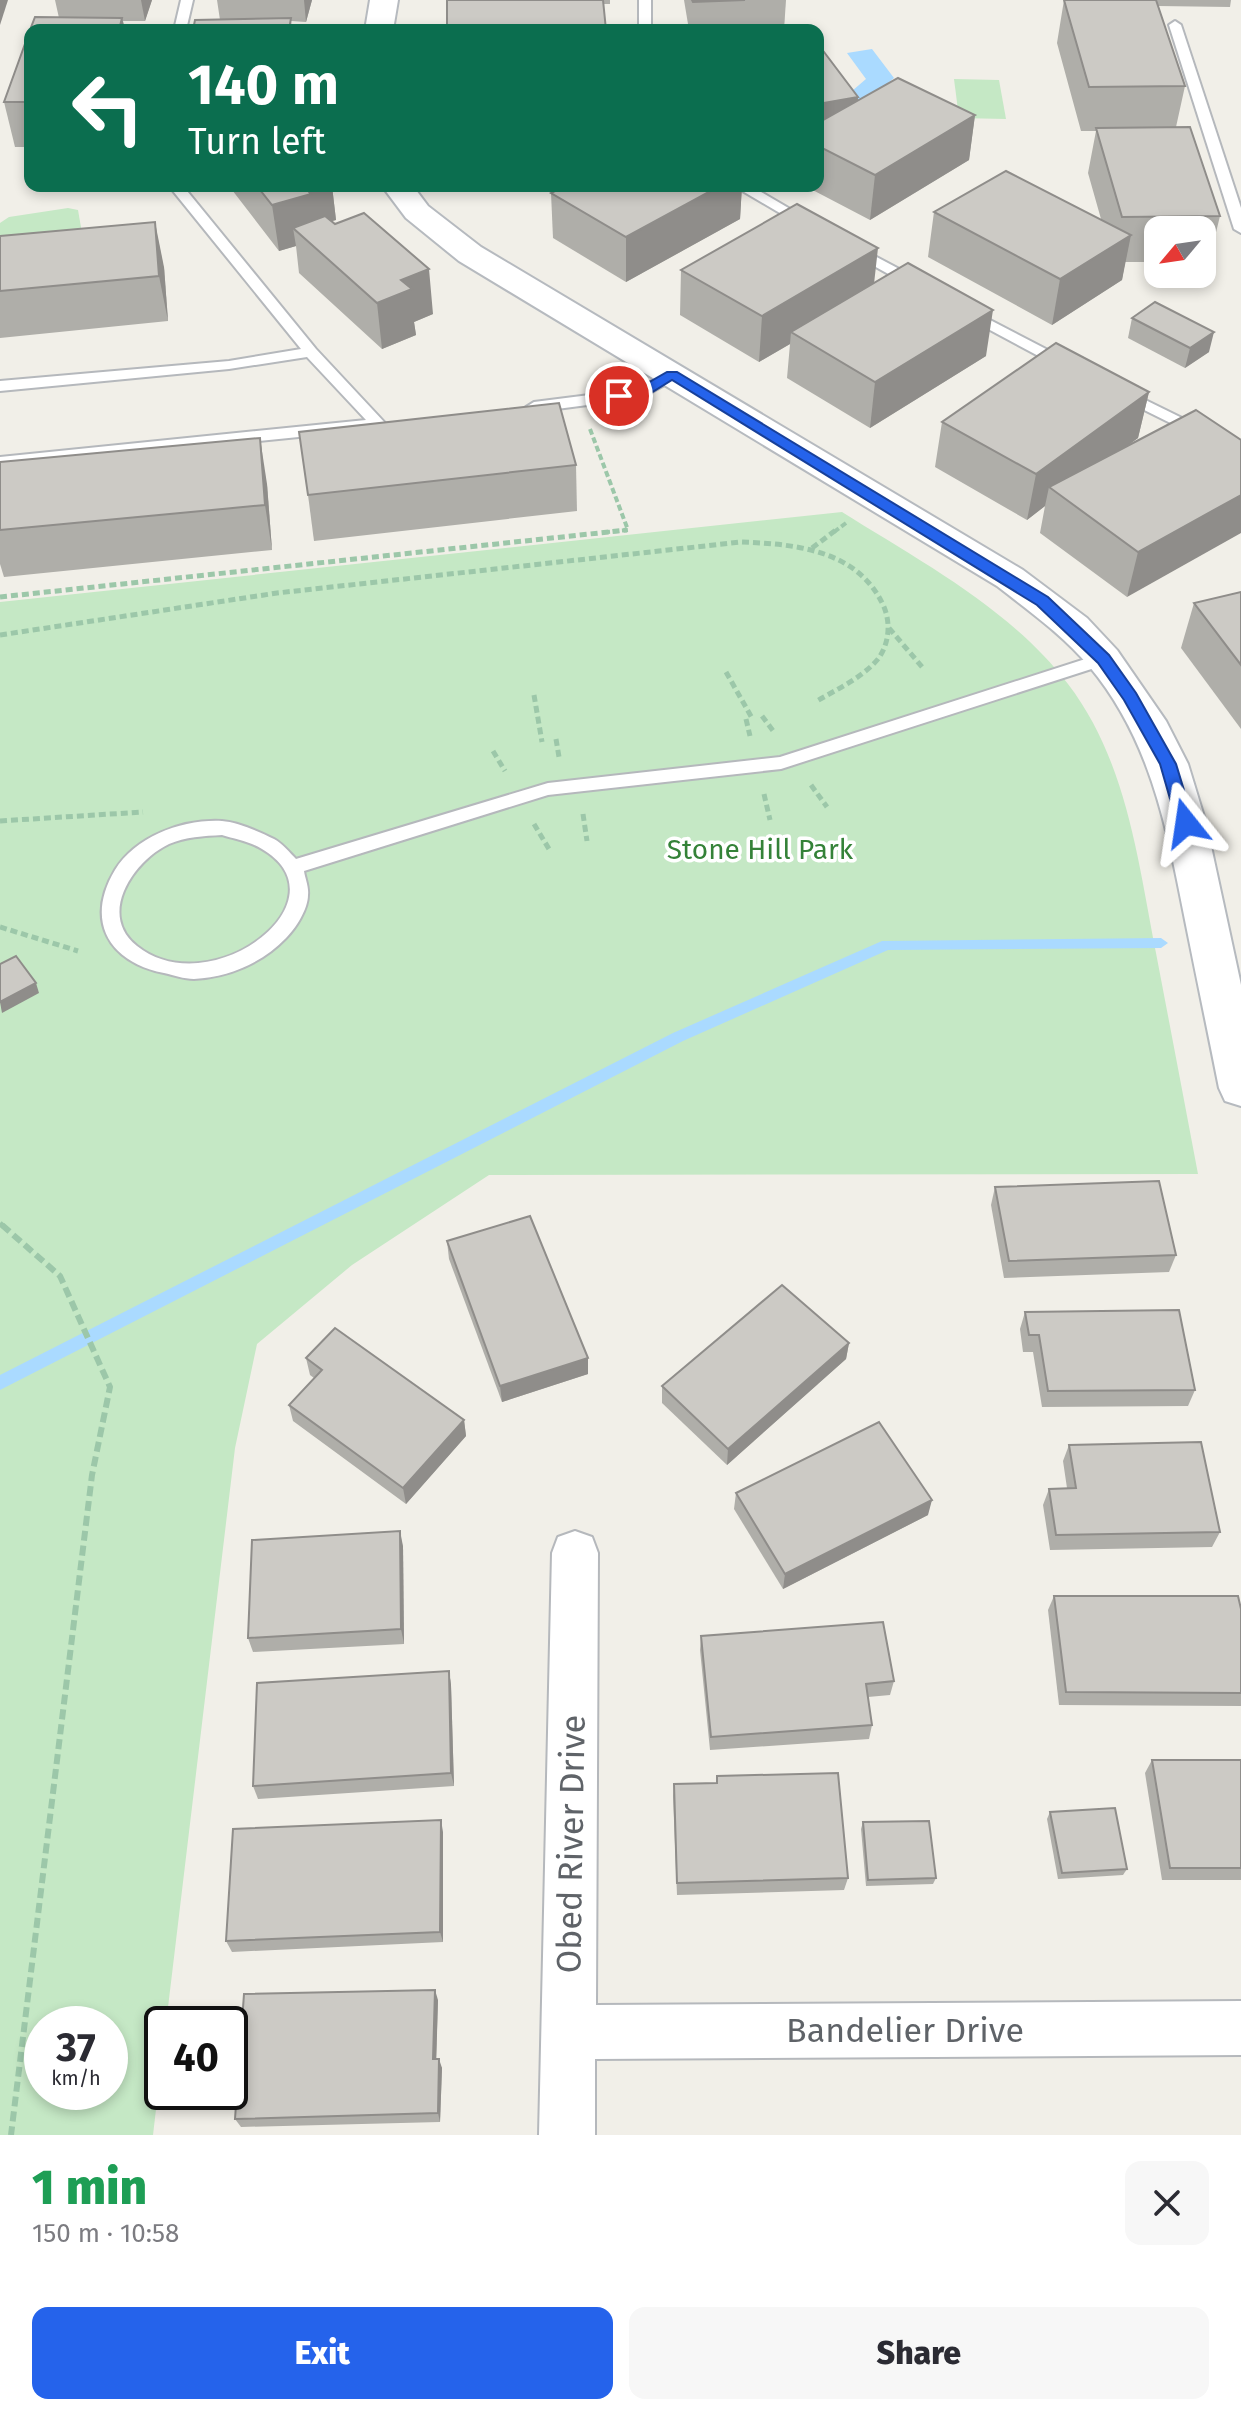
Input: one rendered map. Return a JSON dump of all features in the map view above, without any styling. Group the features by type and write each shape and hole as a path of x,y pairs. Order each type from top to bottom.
{"street":[{"path":"380,24 384,0"},
{"path":"407,192 417,212 470,254 1010,578 1074,627 1104,659 1152,731 1178,793 1241,1088"},
{"name":"Obed River Drive","path":"567,2135 575,1553"},
{"name":"Bandelier Drive","path":"568,2032 1241,2028"}],"lane":[{"path":"181,24 187,0"},
{"path":"645,0 645,24"},
{"path":"1175,25 1241,229"},
{"path":"0,462 385,423 311,352 181,192"},
{"path":"752,192 1074,369"},
{"path":"0,386 229,365 311,352"},
{"path":"520,409 641,393 672,375"},
{"path":"1115,390 1241,453"},
{"path":"294,867 548,789 781,763 1104,659"},
{"path":"223,828 253,834 278,847 294,867 300,889 297,911 284,932 263,951 237,964 206,971 175,970 126,948 113,929 108,905 116,880 133,858 159,840 190,831 223,828"}],"path":[{"path":"0,597 628,530 585,417"},
{"path":"811,548 856,516"},
{"path":"0,635 163,606 465,568 741,542 779,543 811,548 849,566 869,580 883,601 889,628 887,644 876,662 817,701"},
{"path":"889,628 902,639 923,668"},
{"path":"726,672 752,718"},
{"path":"534,695 542,742"},
{"path":"805,776 827,807"},
{"path":"762,786 770,820"},
{"path":"582,806 587,841"},
{"path":"0,821 152,811"},
{"path":"530,816 549,849"},
{"path":"0,927 78,951"},
{"path":"0,1223 60,1276 110,1387 105,1424 92,1475 11,2135"}],"green space":[{"path":"954,79 999,80 1006,119 959,118"},
{"path":"68,208 78,210 82,233 0,245 0,223 9,217"},
{"name":"Stone Hill Park","path":"842,512 963,588 1020,632 1068,684 1088,714 1117,779 1136,848 1198,1174 489,1175 352,1265 257,1344 235,1448 168,2006 144,2006 144,2110 156,2110 153,2135 0,2135 0,602"}],"water":[{"path":"872,49 894,78 866,101 856,99 852,91 866,79 847,53"}],"building":[{"path":"447,0 603,0 605,24 447,24"},
{"path":"692,0 745,0 693,2"},
{"path":"1064,0 1156,0 1185,86 1089,87"},
{"path":"35,17 122,18 120,24 32,24"},
{"path":"291,18 290,24 194,24 195,20"},
{"path":"24,47 24,102 4,102"},
{"path":"824,52 858,97 824,103"},
{"path":"898,78 975,115 875,175 824,149 824,120"},
{"path":"1190,127 1220,216 1122,217 1096,128"},
{"path":"1006,171 1131,235 1060,279 934,212"},
{"path":"262,192 311,194 272,205"},
{"path":"553,192 709,192 626,237"},
{"path":"797,204 878,248 762,316 681,270"},
{"path":"364,213 429,269 401,280 412,289 377,303 293,228 325,216 335,224"},
{"path":"155,222 159,276 0,291 0,236"},
{"path":"908,263 993,310 875,382 791,332"},
{"path":"1155,302 1214,332 1190,348 1132,318"},
{"path":"1056,343 1149,392 1036,474 942,422"},
{"path":"559,403 576,465 308,495 299,432"},
{"path":"1196,410 1241,440 1241,495 1138,552 1049,487"},
{"path":"260,438 265,505 0,530 0,462"},
{"path":"1241,592 1241,665 1194,603"},
{"path":"16,956 36,983 0,1002 0,964"},
{"path":"1159,1181 1176,1255 1009,1261 995,1187"},
{"path":"530,1216 588,1358 500,1386 447,1241"},
{"path":"782,1285 849,1343 728,1449 662,1386"},
{"path":"1179,1310 1195,1390 1048,1391 1039,1335 1029,1335 1025,1312"},
{"path":"335,1328 464,1420 403,1488 289,1405 322,1370 306,1358"},
{"path":"879,1422 932,1500 785,1574 736,1493"},
{"path":"1201,1442 1220,1532 1056,1535 1049,1489 1076,1488 1069,1445"},
{"path":"400,1531 401,1629 248,1638 252,1540"},
{"path":"1054,1596 1238,1596 1241,1609 1241,1693 1066,1692"},
{"path":"883,1622 894,1681 866,1684 872,1725 711,1737 701,1636"},
{"path":"449,1671 451,1773 253,1786 257,1683"},
{"path":"1152,1760 1241,1760 1241,1868 1170,1868"},
{"path":"838,1773 848,1878 677,1883 674,1784 717,1783 717,1776"},
{"path":"1115,1808 1127,1869 1062,1873 1050,1812"},
{"path":"441,1820 440,1932 226,1941 233,1829"},
{"path":"929,1821 936,1878 868,1880 863,1822"},
{"path":"435,1990 433,2059 439,2059 438,2113 235,2119 236,2110 248,2110 248,2006 243,2006 244,1994"}],"waterway":[{"path":"0,1383 678,1037 887,945 1161,943"}],"route":[{"path":"619,396 641,393 672,375 1010,578 1042,601 1074,627 1104,659 1131,697 1168,764 1186,823"}]}
